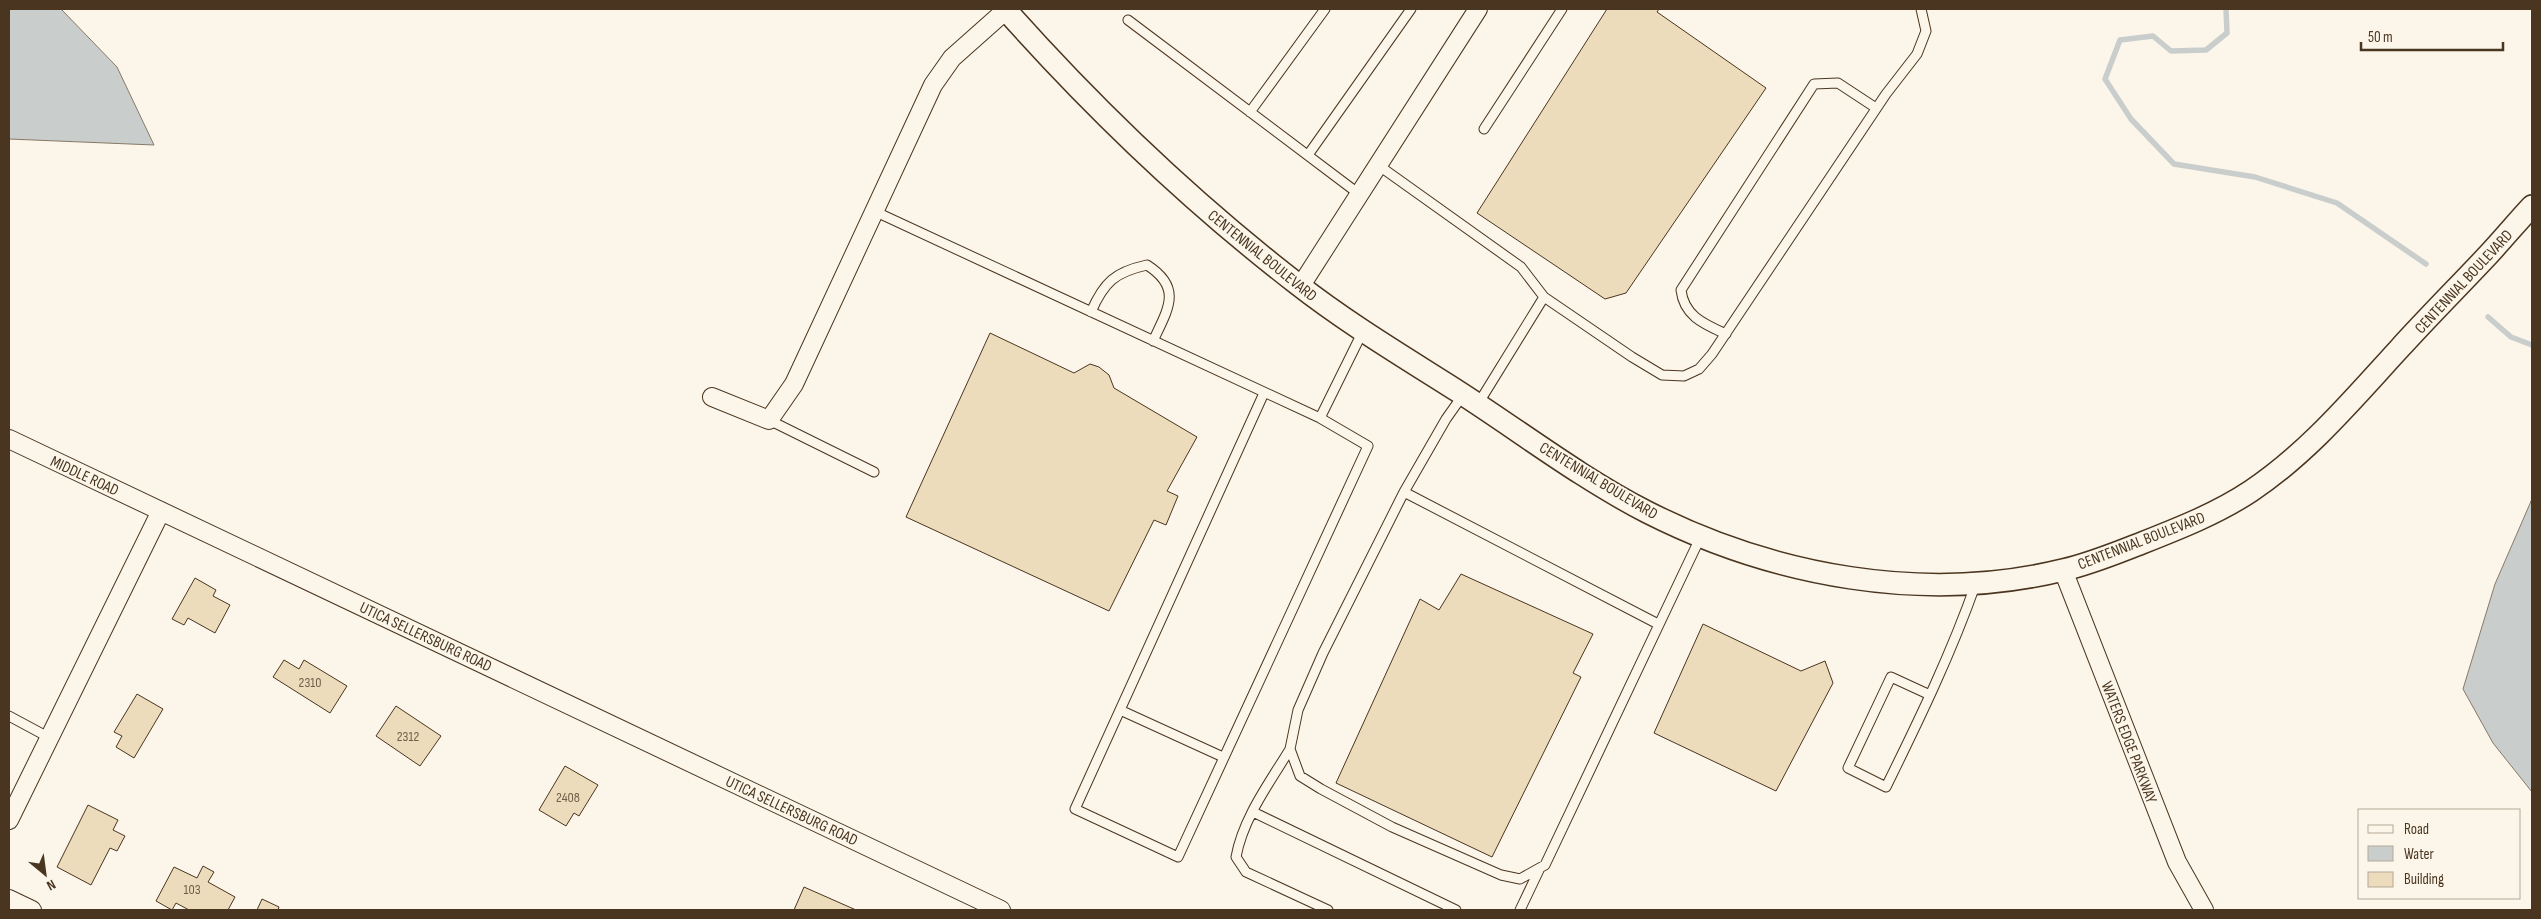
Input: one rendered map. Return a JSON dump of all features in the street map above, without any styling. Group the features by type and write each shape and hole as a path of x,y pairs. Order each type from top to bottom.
{"street":[{"path":"1300,287 1478,9"},
{"path":"712,397 769,420 794,384 934,85 952,58 1006,10"},
{"name":"CENTENNIAL BOULEVARD","path":"1006,10 1106,117 1160,170 1300,287 1606,488 1648,512 1701,536 1764,559 1813,571 1911,584 1976,583 2016,579 2064,570 2100,559 2182,528 2251,491 2301,452 2365,387 2532,206"},
{"name":"MIDDLE ROAD","path":"9,440 161,511"},
{"path":"9,820 161,511"},
{"name":"UTICA SELLERSBURG ROAD","path":"161,511 1001,910"},
{"name":"WATERS EDGE PARKWAY","path":"2064,570 2177,862 2204,910"},
{"path":"9,899 32,910"}],"lane":[{"path":"1250,112 1325,9"},
{"path":"1308,155 1411,9"},
{"path":"1484,129 1562,9"},
{"path":"1378,165 1521,267 1544,297 1632,357 1662,375 1684,376 1699,369 1726,334 1876,108 1917,54 1926,31 1921,9"},
{"path":"1128,20 1359,194"},
{"path":"1726,334 1697,320 1683,303 1681,290 1814,84 1838,83 1876,108"},
{"path":"874,211 1320,418 1368,446 1178,857 1075,809 1264,393"},
{"path":"1092,312 1098,296 1111,278 1133,268 1147,265 1162,274 1170,294 1168,308 1154,341"},
{"path":"1328,910 1246,872 1236,857 1238,844 1253,812 1290,749 1298,710 1324,653 1404,492 1446,419 1471,400 1544,297"},
{"path":"1320,418 1363,330"},
{"path":"769,420 874,472"},
{"path":"1404,492 1658,624"},
{"path":"1290,749 1300,776 1392,827 1501,875 1520,879 1544,865 1555,846 1595,755 1701,536"},
{"path":"1930,695 1891,677 1848,768 1886,787 1930,695 1957,636 1976,583"},
{"path":"1120,710 1223,758"},
{"path":"9,716 50,738"},
{"path":"1253,812 1456,910"},
{"path":"1520,910 1540,867"}],"water":[{"path":"9,9 61,9 117,67 154,145 9,139"},
{"path":"2532,499 2532,792 2493,743 2463,689 2495,584"}],"building":[{"path":"1607,9 1659,9 1657,12 1766,88 1626,293 1605,299 1477,213"},
{"path":"990,333 1074,373 1090,364 1099,367 1109,375 1114,388 1197,437 1167,491 1178,496 1166,525 1154,520 1109,611 906,517"},
{"path":"1461,574 1593,634 1573,673 1581,677 1492,857 1336,783 1420,599 1439,610"},
{"path":"195,578 216,590 213,596 230,605 215,633 188,618 184,625 172,619"},
{"path":"1703,624 1801,671 1825,661 1833,683 1776,791 1654,733"},
{"path":"284,660 299,669 304,660 347,686 330,713 273,677"},
{"path":"137,694 163,709 134,758 116,747 122,736 114,732"},
{"path":"396,706 441,736 420,766 376,736"},
{"path":"565,766 598,785 579,816 574,813 566,826 539,810"},
{"path":"88,805 118,820 113,830 125,836 117,851 110,848 91,885 57,867"},
{"path":"203,866 214,872 208,882 235,897 228,910 189,910 176,903 172,910 156,901 174,867 197,878"},
{"path":"804,887 856,910 794,910"},
{"path":"262,899 279,907 278,910 257,910"}],"waterway":[{"path":"2226,9 2227,33 2206,50 2171,51 2153,36 2120,40 2105,79 2131,119 2174,164 2255,177 2337,203 2426,264"},
{"path":"2488,317 2511,337 2532,345"}]}
